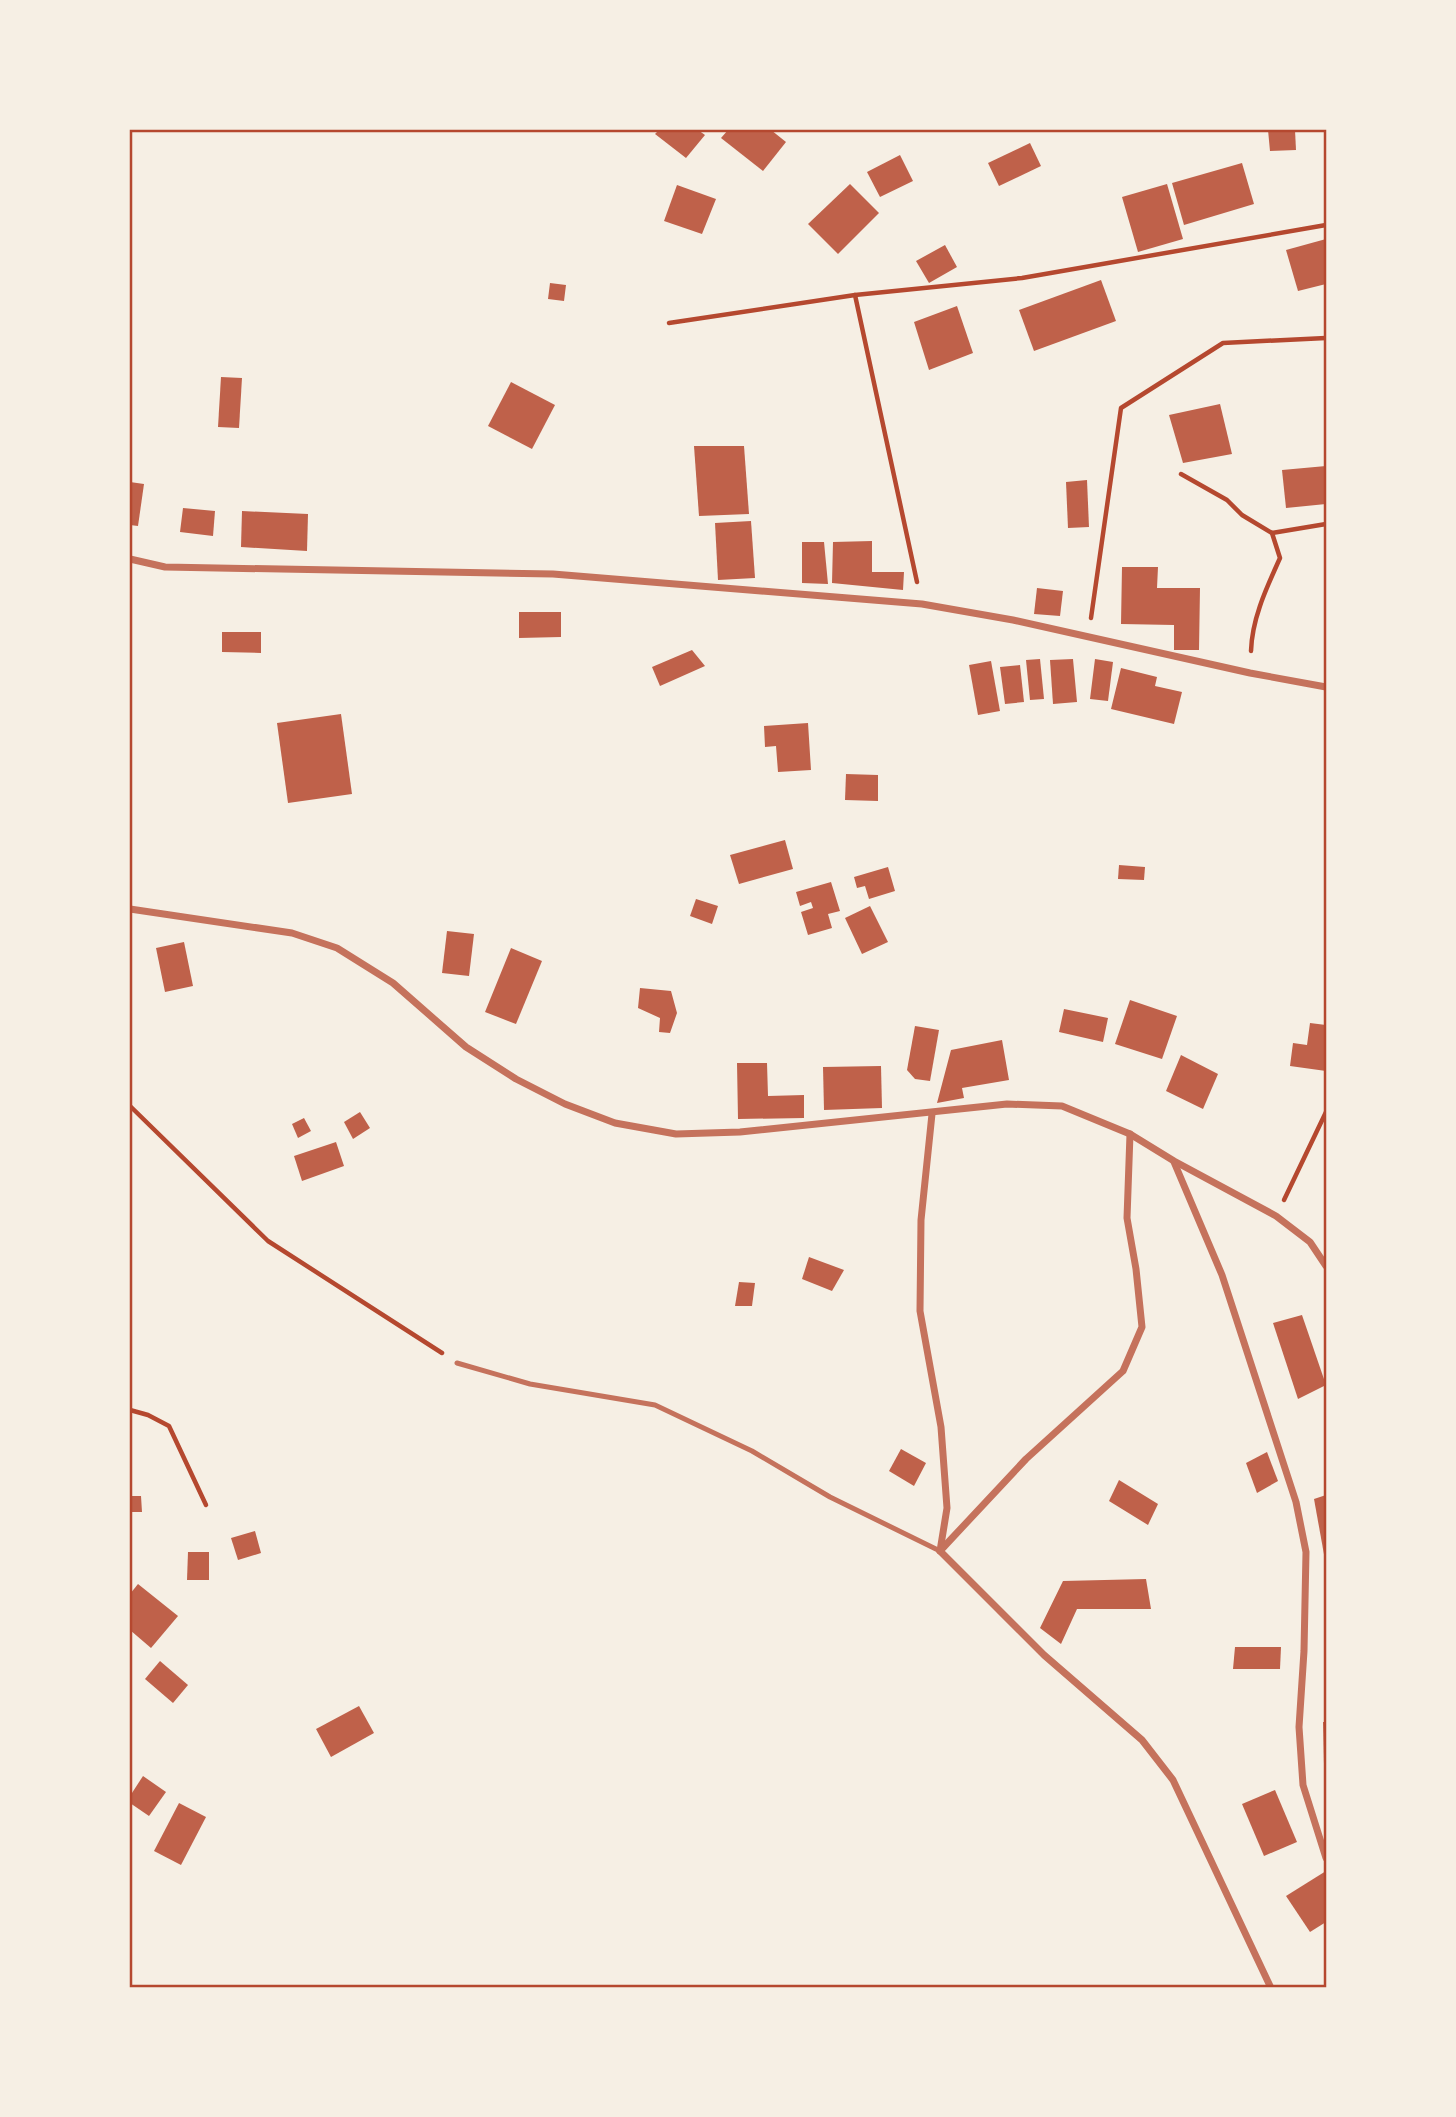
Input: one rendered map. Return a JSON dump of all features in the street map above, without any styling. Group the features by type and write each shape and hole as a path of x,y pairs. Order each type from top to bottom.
{"street":[{"path":"130,559 165,567 553,574 922,604 1013,620 1250,673 1326,687"},
{"path":"130,909 292,933 337,948 393,983 466,1047 516,1079 565,1104 615,1123 676,1133 740,1132 932,1114 1007,1104 1062,1106 1130,1134 1276,1216 1310,1242 1326,1266"},
{"path":"932,1114 921,1220 920,1311 941,1427 947,1508 940,1551"},
{"path":"940,1551 1026,1459 1123,1371 1142,1327 1127,1218 1130,1134"},
{"path":"1174,1161 1222,1275 1296,1502 1306,1552 1304,1651 1298,1727 1307,1799 1326,1858"},
{"path":"940,1551 1044,1655 1142,1740 1173,1780 1271,1987"}],"lane":[{"path":"457,1363 530,1384 655,1405 752,1451 830,1497 940,1551"}],"path":[{"path":"669,323 855,295 1022,278 1326,225"},
{"path":"855,295 922,604"},
{"path":"1089,636 1121,408 1223,343 1326,338"},
{"path":"1181,474 1227,500 1242,515 1272,533 1326,524"},
{"path":"1250,673 1251,637 1263,596 1280,558 1272,533"},
{"path":"130,1106 268,1241 457,1363"},
{"path":"1276,1216 1326,1112"},
{"path":"130,1410 148,1415 169,1426 205,1505"}],"building":[{"path":"659,130 698,130 705,135 686,158 655,134"},
{"path":"728,130 771,130 786,142 763,171 721,138"},
{"path":"1268,130 1295,130 1296,150 1270,151"},
{"path":"1030,143 1041,166 999,186 988,163"},
{"path":"900,155 913,181 880,197 867,172"},
{"path":"1242,163 1254,204 1184,225 1172,183"},
{"path":"850,184 879,213 838,254 808,224"},
{"path":"1167,184 1183,239 1138,252 1122,197"},
{"path":"677,185 716,199 702,234 664,221"},
{"path":"1326,239 1326,284 1298,291 1286,250"},
{"path":"945,245 957,267 929,283 916,261"},
{"path":"1101,280 1116,321 1034,351 1019,310"},
{"path":"550,283 566,285 564,301 548,299"},
{"path":"957,306 973,353 929,370 914,322"},
{"path":"221,377 242,378 239,428 218,427"},
{"path":"511,382 555,405 532,449 488,426"},
{"path":"1220,404 1232,454 1183,463 1169,415"},
{"path":"694,446 744,446 749,514 699,516"},
{"path":"1326,466 1326,504 1286,508 1282,470"},
{"path":"1087,480 1089,527 1068,528 1066,482"},
{"path":"130,482 144,484 138,526 130,525"},
{"path":"183,508 215,511 213,536 180,532"},
{"path":"242,511 308,514 307,551 241,547"},
{"path":"751,521 755,578 718,580 715,523"},
{"path":"872,541 872,572 904,572 903,590 832,583 833,542"},
{"path":"802,542 824,542 828,584 802,583"},
{"path":"1122,567 1158,567 1157,588 1200,588 1199,650 1174,650 1174,625 1121,624"},
{"path":"1037,588 1063,591 1060,616 1034,614"},
{"path":"519,612 561,612 561,637 519,638"},
{"path":"222,632 261,632 261,653 222,652"},
{"path":"692,650 705,666 660,686 652,667"},
{"path":"1040,659 1044,699 1030,700 1026,660"},
{"path":"1073,659 1077,702 1053,704 1050,660"},
{"path":"1095,659 1113,662 1108,701 1090,699"},
{"path":"991,661 1000,711 978,715 969,665"},
{"path":"1020,665 1024,702 1005,704 1000,667"},
{"path":"1121,668 1157,677 1155,686 1182,692 1174,724 1111,709"},
{"path":"341,714 352,794 288,803 277,723"},
{"path":"808,723 811,770 778,772 776,746 765,747 764,726"},
{"path":"846,774 878,775 878,801 845,800"},
{"path":"785,840 793,869 739,884 730,855"},
{"path":"1119,865 1145,867 1144,880 1118,879"},
{"path":"888,867 895,891 869,899 865,886 857,888 854,877"},
{"path":"831,882 840,911 828,914 832,928 808,935 801,912 813,908 811,902 800,906 796,892"},
{"path":"696,899 718,906 712,924 690,916"},
{"path":"870,906 888,942 862,954 845,918"},
{"path":"447,931 474,934 469,976 442,973"},
{"path":"184,942 193,986 165,992 156,948"},
{"path":"511,948 542,961 516,1024 485,1012"},
{"path":"640,988 671,991 677,1013 670,1033 659,1032 660,1018 638,1008"},
{"path":"1130,1000 1177,1016 1162,1059 1115,1044"},
{"path":"1064,1009 1108,1018 1103,1042 1059,1032"},
{"path":"1310,1023 1326,1025 1326,1071 1290,1066 1293,1043 1307,1045"},
{"path":"915,1026 939,1030 930,1081 915,1079 907,1070"},
{"path":"1002,1040 1009,1080 962,1088 964,1098 937,1103 951,1050"},
{"path":"1181,1055 1218,1074 1203,1109 1166,1091"},
{"path":"737,1063 767,1063 768,1096 804,1095 804,1118 738,1119"},
{"path":"881,1066 882,1108 824,1110 823,1067"},
{"path":"360,1112 370,1128 353,1139 344,1122"},
{"path":"304,1118 311,1131 298,1138 292,1124"},
{"path":"336,1142 344,1166 302,1181 294,1156"},
{"path":"809,1257 844,1270 832,1291 802,1279"},
{"path":"739,1282 755,1283 752,1306 735,1306"},
{"path":"1302,1315 1326,1385 1298,1399 1273,1323"},
{"path":"901,1449 926,1463 914,1486 889,1471"},
{"path":"1267,1452 1278,1481 1257,1493 1246,1463"},
{"path":"1119,1480 1158,1504 1148,1525 1109,1501"},
{"path":"1326,1495 1326,1560 1325,1560 1314,1499"},
{"path":"130,1496 141,1496 142,1512 130,1512"},
{"path":"255,1531 261,1553 238,1560 231,1538"},
{"path":"188,1552 209,1552 209,1580 187,1580"},
{"path":"1146,1579 1151,1609 1077,1609 1061,1644 1040,1628 1063,1581"},
{"path":"138,1584 178,1616 151,1648 130,1630 130,1594"},
{"path":"1235,1647 1281,1647 1280,1669 1233,1669"},
{"path":"160,1661 188,1685 173,1703 145,1679"},
{"path":"359,1706 374,1733 331,1757 316,1729"},
{"path":"1323,1722 1326,1722 1326,1764 1324,1764"},
{"path":"143,1776 166,1792 149,1816 130,1803 130,1796"},
{"path":"1275,1790 1297,1842 1264,1856 1242,1804"},
{"path":"179,1803 206,1817 181,1865 154,1851"},
{"path":"1326,1871 1326,1922 1310,1932 1286,1896"}]}
